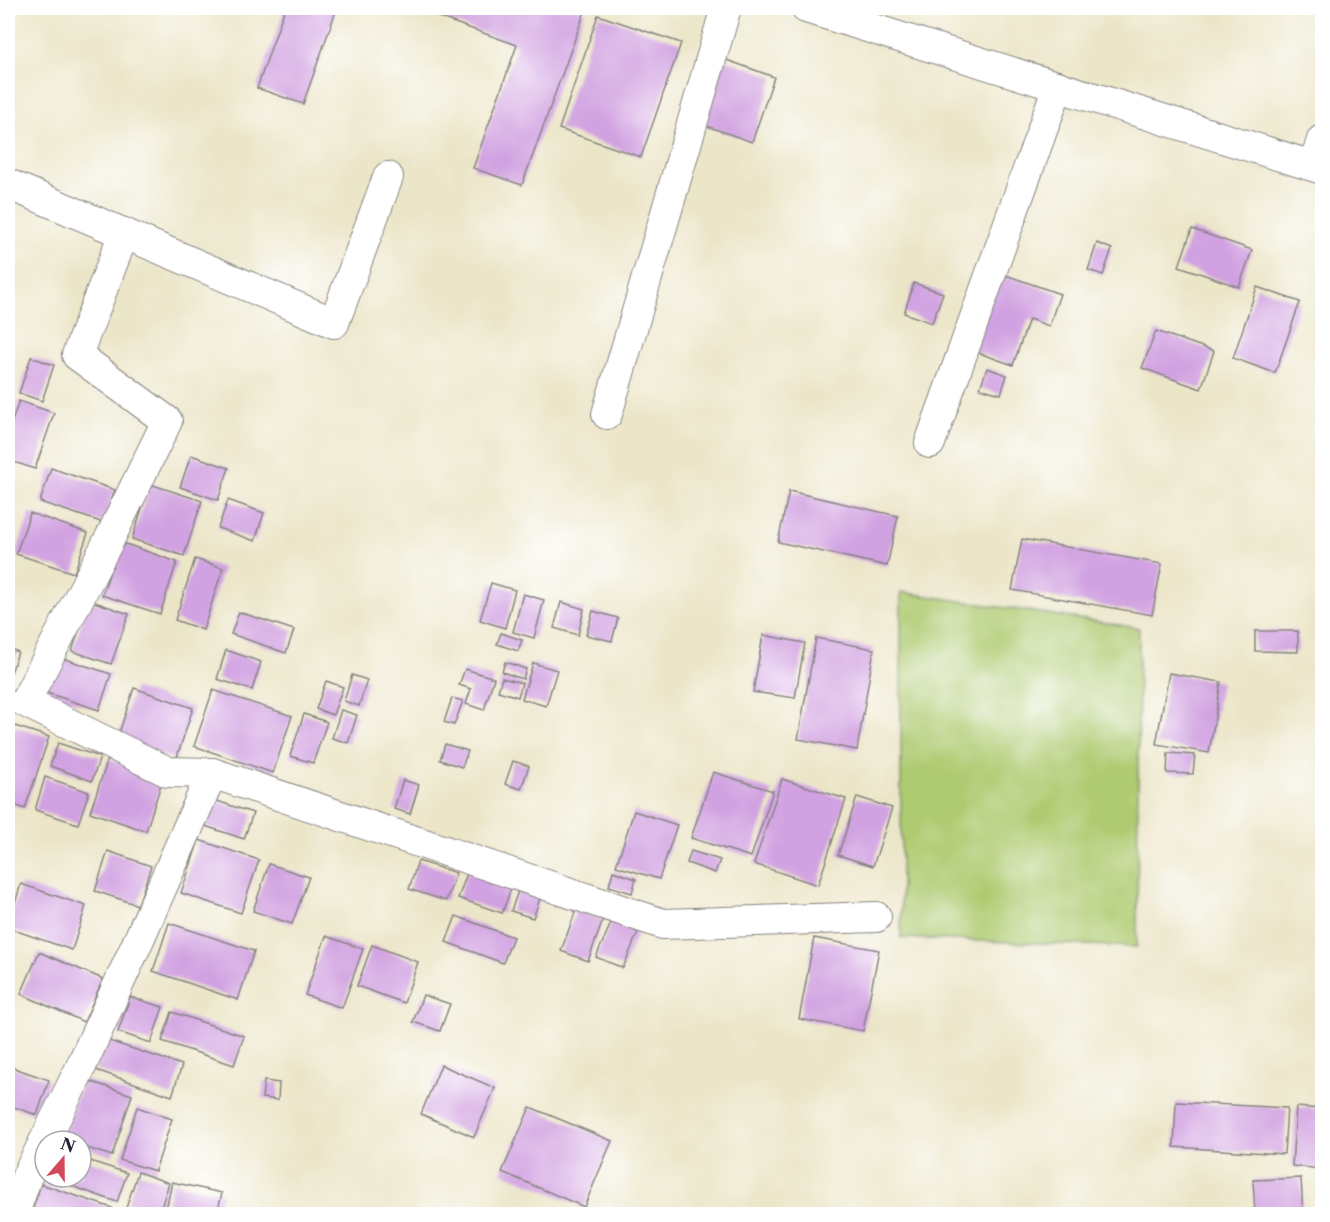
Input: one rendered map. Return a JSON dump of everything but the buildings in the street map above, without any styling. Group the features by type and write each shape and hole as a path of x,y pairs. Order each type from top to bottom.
{"street":[{"path":"607,414 726,8"},
{"path":"806,8 1058,86 1320,158"},
{"path":"930,443 1058,86"},
{"path":"8,184 334,323 388,177"},
{"path":"124,233 77,355 167,421 110,538 25,702 168,771 212,773 663,924 876,917"},
{"path":"14,1215 27,1176 79,1071 212,773"}],"green space":[{"path":"901,592 1139,628 1137,947 901,938"}]}
